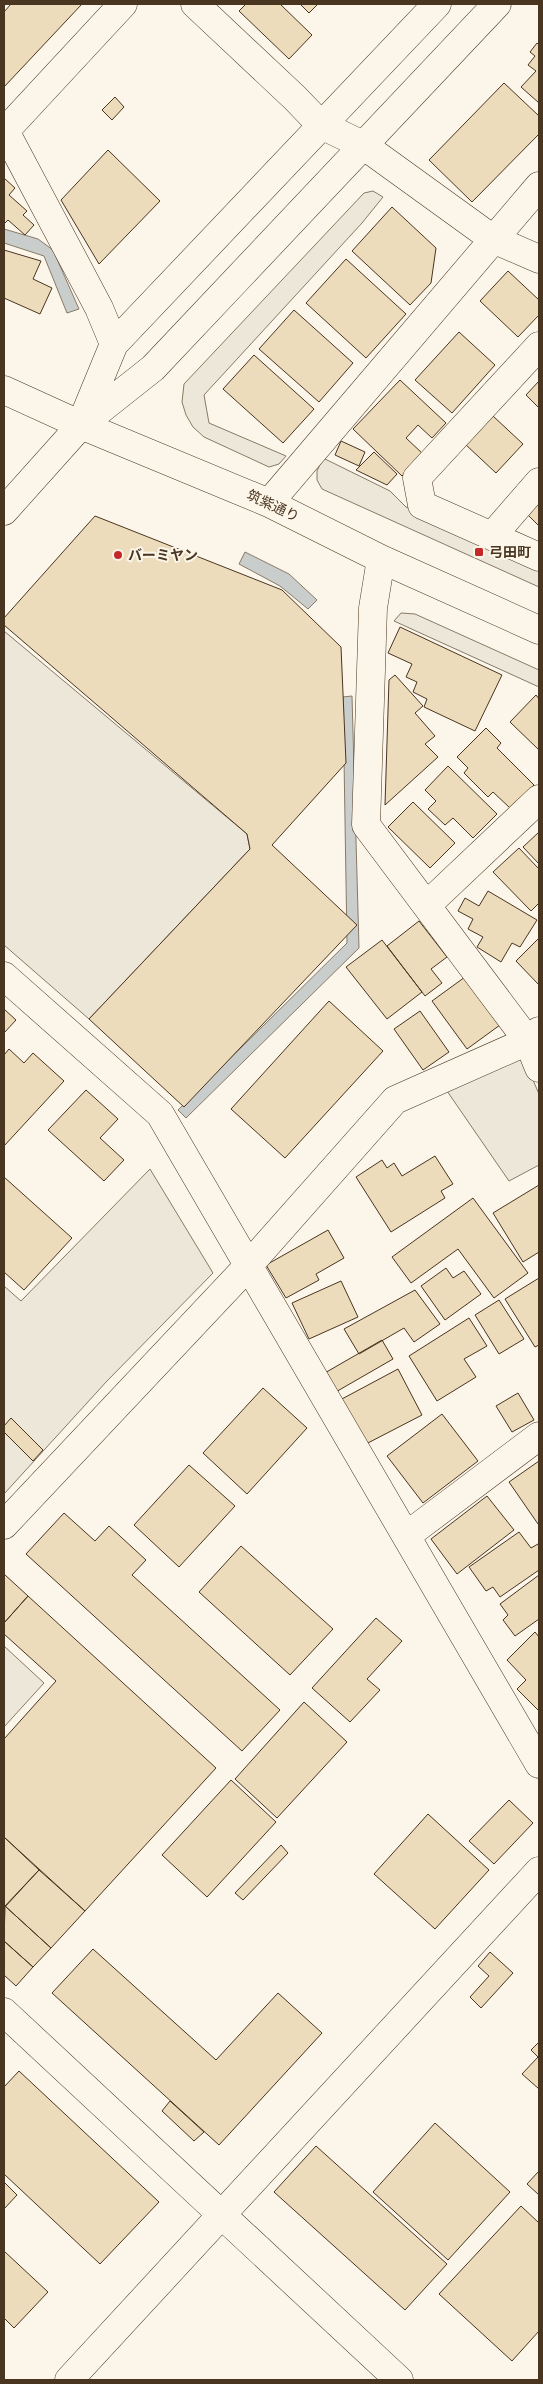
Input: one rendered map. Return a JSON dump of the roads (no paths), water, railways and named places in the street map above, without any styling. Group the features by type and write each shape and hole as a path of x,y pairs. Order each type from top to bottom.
{"street":[{"path":"114,344 99,308 5,130 123,4"},
{"path":"195,4 321,125 363,145 493,239 539,259"},
{"path":"81,425 114,344 437,4"},
{"path":"4,510 81,425 153,368 497,4"},
{"path":"269,503 539,186"},
{"path":"539,346 417,478 422,505 539,557"},
{"name":"筑紫通り","path":"4,390 81,425 269,503 381,559 539,630"},
{"path":"492,536 539,482"},
{"path":"381,559 373,608 366,825 427,906 534,1036 539,1068"},
{"path":"427,906 539,799"},
{"path":"4,976 160,1114 539,1764"},
{"path":"4,1524 92,1415 130,1374 248,1266 395,1100 534,1036"},
{"path":"406,1536 539,1436"},
{"path":"69,2380 224,2215 539,1871"},
{"path":"4,2012 399,2380"}],"place":[{"name":"弓田町","path":"479,552"},
{"name":"バーミヤン","path":"118,555"}]}
